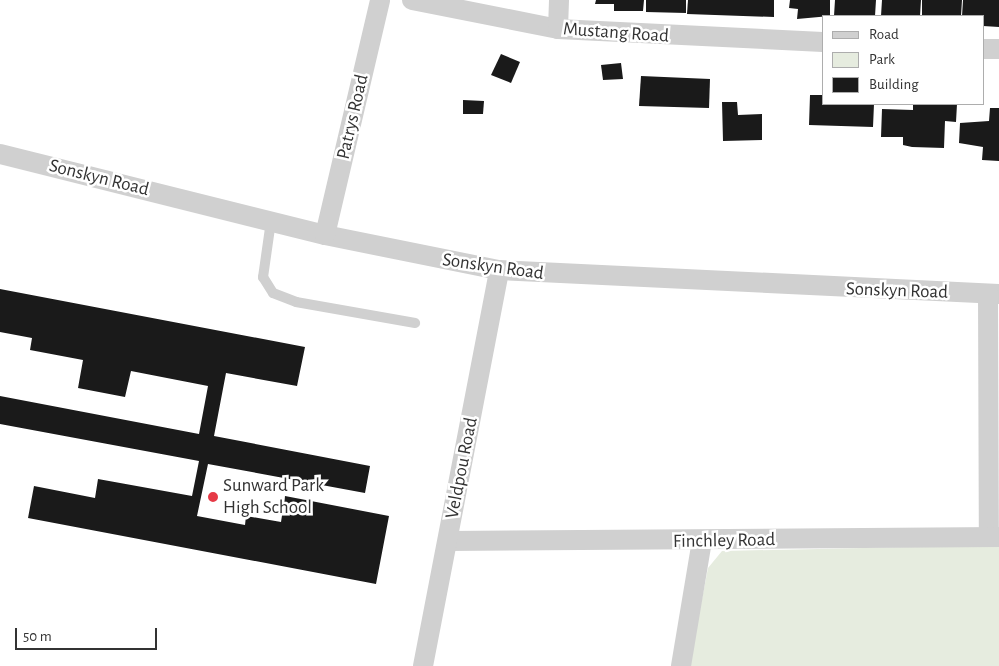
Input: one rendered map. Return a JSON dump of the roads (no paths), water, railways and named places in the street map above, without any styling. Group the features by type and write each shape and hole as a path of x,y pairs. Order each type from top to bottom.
{"street":[{"name":"Patrys Road","path":"325,235 380,0"},
{"name":"Mustang Road","path":"412,0 558,29 822,42"},
{"path":"558,29 559,0"},
{"path":"984,49 999,49"},
{"name":"Sonskyn Road","path":"0,154 325,235 499,270 599,279 994,294"},
{"name":"Veldpou Road","path":"423,666 499,270"},
{"path":"994,294 994,537"},
{"name":"Finchley Road","path":"448,542 994,537"},
{"path":"680,666 702,541"}],"lane":[{"path":"272,221 263,277 273,293 296,302 415,323"}],"place":[{"name":"Sunward Park High School","path":"213,497"}]}
